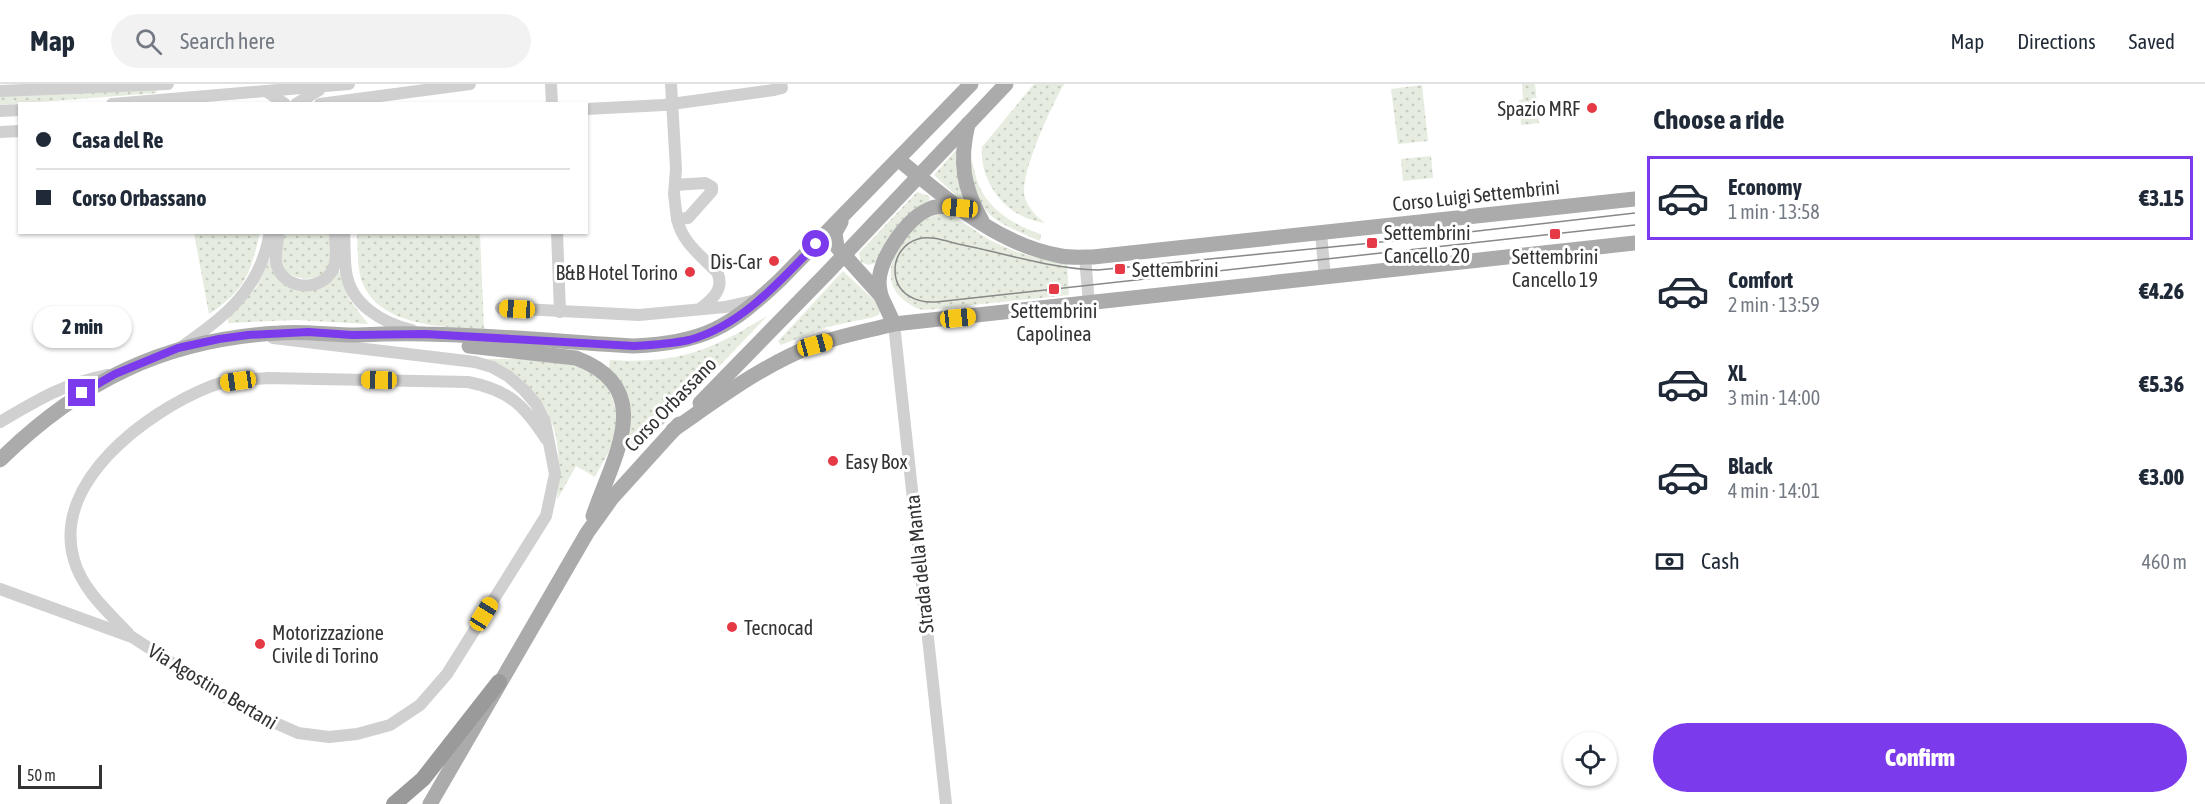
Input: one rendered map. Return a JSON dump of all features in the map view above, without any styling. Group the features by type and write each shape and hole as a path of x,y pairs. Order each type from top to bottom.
{"highway":[{"path":"394,804 423,779 499,682"}],"main road":[{"name":"Corso Orbassano","path":"0,460 47,416 115,374 178,348 219,339 308,332 352,335 425,334 634,346 667,344 710,333 748,310 760,299 899,160 956,91 971,84"},
{"name":"Corso Orbassano","path":"430,804 587,533 612,498 673,430 844,255 1006,84"},
{"path":"968,123 963,145 965,183 972,204 984,227"},
{"name":"Corso Luigi Settembrini","path":"899,160 984,227 1018,243 1062,256 1084,257 1635,199"},
{"path":"894,324 881,296 878,283 880,272 897,238 916,218 930,208 938,206 960,208"},
{"path":"845,214 835,233 835,241 844,255 881,296"},
{"path":"673,430 742,382 792,355 815,345 894,324 1635,243"},
{"path":"352,335 558,355 591,364 605,373 622,400 624,416 622,439 587,533"}],"street":[{"path":"0,91 168,84"},
{"path":"252,84 282,102"},
{"path":"136,102 349,84"},
{"path":"335,102 470,84"},
{"path":"551,84 552,102"},
{"path":"671,84 676,169 674,194 677,219 685,240 719,277 719,289 715,296 699,310"},
{"path":"588,109 673,104 774,90 782,88 781,84"},
{"path":"299,102 325,87"},
{"path":"389,102 429,89"},
{"path":"0,111 18,110"},
{"path":"0,132 18,131"},
{"path":"675,185 705,183 712,187 712,191 688,218 677,219"},
{"path":"1321,233 1325,278"},
{"name":"Corso Orbassano","path":"178,348 207,328 244,296 262,262 269,234"},
{"path":"279,234 275,260 278,270 284,278 296,285 309,286 320,283 334,267 335,234"},
{"name":"Corso Orbassano","path":"344,234 346,273 360,300 378,318 425,334"},
{"path":"557,234 560,312"},
{"path":"1084,257 1089,304"},
{"path":"501,308 639,315 725,307 760,299"},
{"name":"Strada della Manta","path":"894,324 946,804"},
{"name":"Via Agostino Bertani","path":"0,589 132,637 242,708 298,733 329,737 357,734 390,724 420,705 447,674 546,516 555,474 545,422 536,404 508,376 492,367 476,362 248,335"},
{"path":"0,422 52,392 81,381 115,374"},
{"name":"Via Agostino Bertani","path":"132,637 80,577 73,559 70,538 71,520 77,500 88,479 122,442 165,410 209,387 268,378 468,382 486,385 516,402 530,414 550,445"}],"shaded area":[{"path":"1034,84 1064,84 1037,141 1026,174 1024,188 1029,206 1045,223 1019,214 998,197 985,174 982,160 982,147"},
{"path":"1522,84 1535,84 1539,123 1521,125 1519,100 1523,99"},
{"path":"1422,85 1428,141 1398,144 1391,89"},
{"path":"156,90 157,93 0,105 0,95"},
{"path":"958,148 957,170 964,203 934,175"},
{"path":"970,154 979,186 990,203 1013,222 1041,234 1040,241 1008,227 987,211 975,189"},
{"path":"1431,156 1433,178 1403,181 1401,159"},
{"path":"917,192 929,196 930,201 875,263 868,265 861,262 859,253"},
{"path":"939,214 968,225 988,239 1011,250 1067,264 1069,295 926,310 910,305 895,290 891,278 892,264 897,251 915,228"},
{"path":"194,234 260,234 245,279 231,297 209,314"},
{"path":"285,234 331,234 331,262 324,274 318,277 305,279 286,272 280,256"},
{"path":"357,234 480,234 484,329 431,325 396,315 381,307 369,295 361,279"},
{"path":"270,259 294,287 339,270 349,299 368,324 296,320 228,323 228,319 256,288"},
{"path":"843,271 877,303 879,314 827,327 781,345 778,341"},
{"path":"767,316 641,448 628,443 629,412 621,386 609,367 610,360 656,360 693,353 728,338"},
{"path":"484,359 562,362 581,367 596,376 608,389 615,408 617,424 614,440 595,477 576,466 557,500 558,446 545,409 526,387"}],"tram line":[{"path":"1635,213 1372,243 1098,270 1045,264 938,239 923,238 913,241 901,251 895,270 899,285 908,295 921,301 936,302 1635,225"}],"place":[{"name":"Spazio MRF","path":"1592,108"},
{"name":"Settembrini Cancello 19","path":"1555,234"},
{"name":"Settembrini Cancello 20","path":"1372,243"},
{"name":"Dis-Car","path":"774,261"},
{"name":"Settembrini","path":"1120,269"},
{"name":"B&B Hotel Torino","path":"690,272"},
{"name":"Settembrini Capolinea","path":"1054,289"},
{"name":"Easy Box","path":"833,461"},
{"name":"Tecnocad","path":"732,627"},
{"name":"Motorizzazione Civile di Torino","path":"260,644"}],"route":[{"path":"82,393 115,374 178,348 248,335 308,332 352,335 425,334 634,346 667,344 710,333 748,310 816,244"}]}
